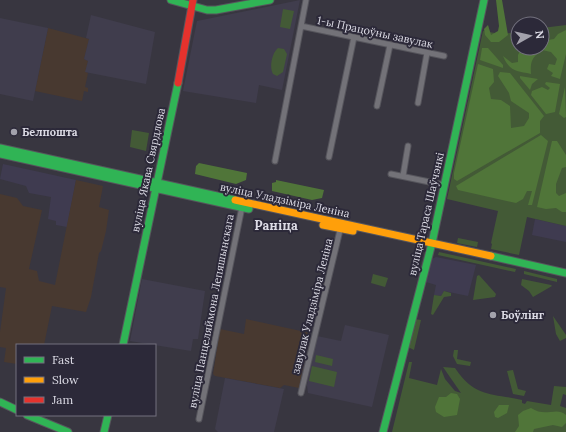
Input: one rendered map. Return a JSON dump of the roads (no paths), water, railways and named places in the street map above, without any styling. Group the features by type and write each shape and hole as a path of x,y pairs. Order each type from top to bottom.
{"street":[{"path":"171,0 193,3 216,10 270,0"},
{"path":"275,161 306,0"},
{"name":"вуліца Тараса Шаўчэнкі","path":"383,432 431,245 484,0"},
{"name":"вуліца Якава Свярдлова","path":"123,344 193,3"},
{"name":"1-ы Працоўны завулак","path":"301,26 444,56"},
{"path":"329,157 354,37"},
{"path":"377,106 390,45"},
{"path":"418,103 427,53"},
{"path":"403,176 408,146"},
{"name":"вуліца Уладзіміра Леніна","path":"0,151 341,226 566,273"},
{"path":"391,174 444,185"},
{"name":"вуліца Уладзіміра Леніна","path":"156,186 242,207 341,226"},
{"name":"вуліца Панцеляймона Лепяшынскага","path":"199,419 242,207"},
{"name":"завулак Уладзіміра Леніна","path":"301,393 341,226"},
{"name":"вуліца Уладзіміра Леніна","path":"431,245 566,278"},
{"path":"0,402 16,410"},
{"path":"29,416 65,432"},
{"path":"104,432 108,416"}],"place":[{"name":"Белпошта","path":"14,132"},
{"name":"Боўлінг","path":"493,315"}],"district":[{"name":"Раніца","path":"276,225"}]}
